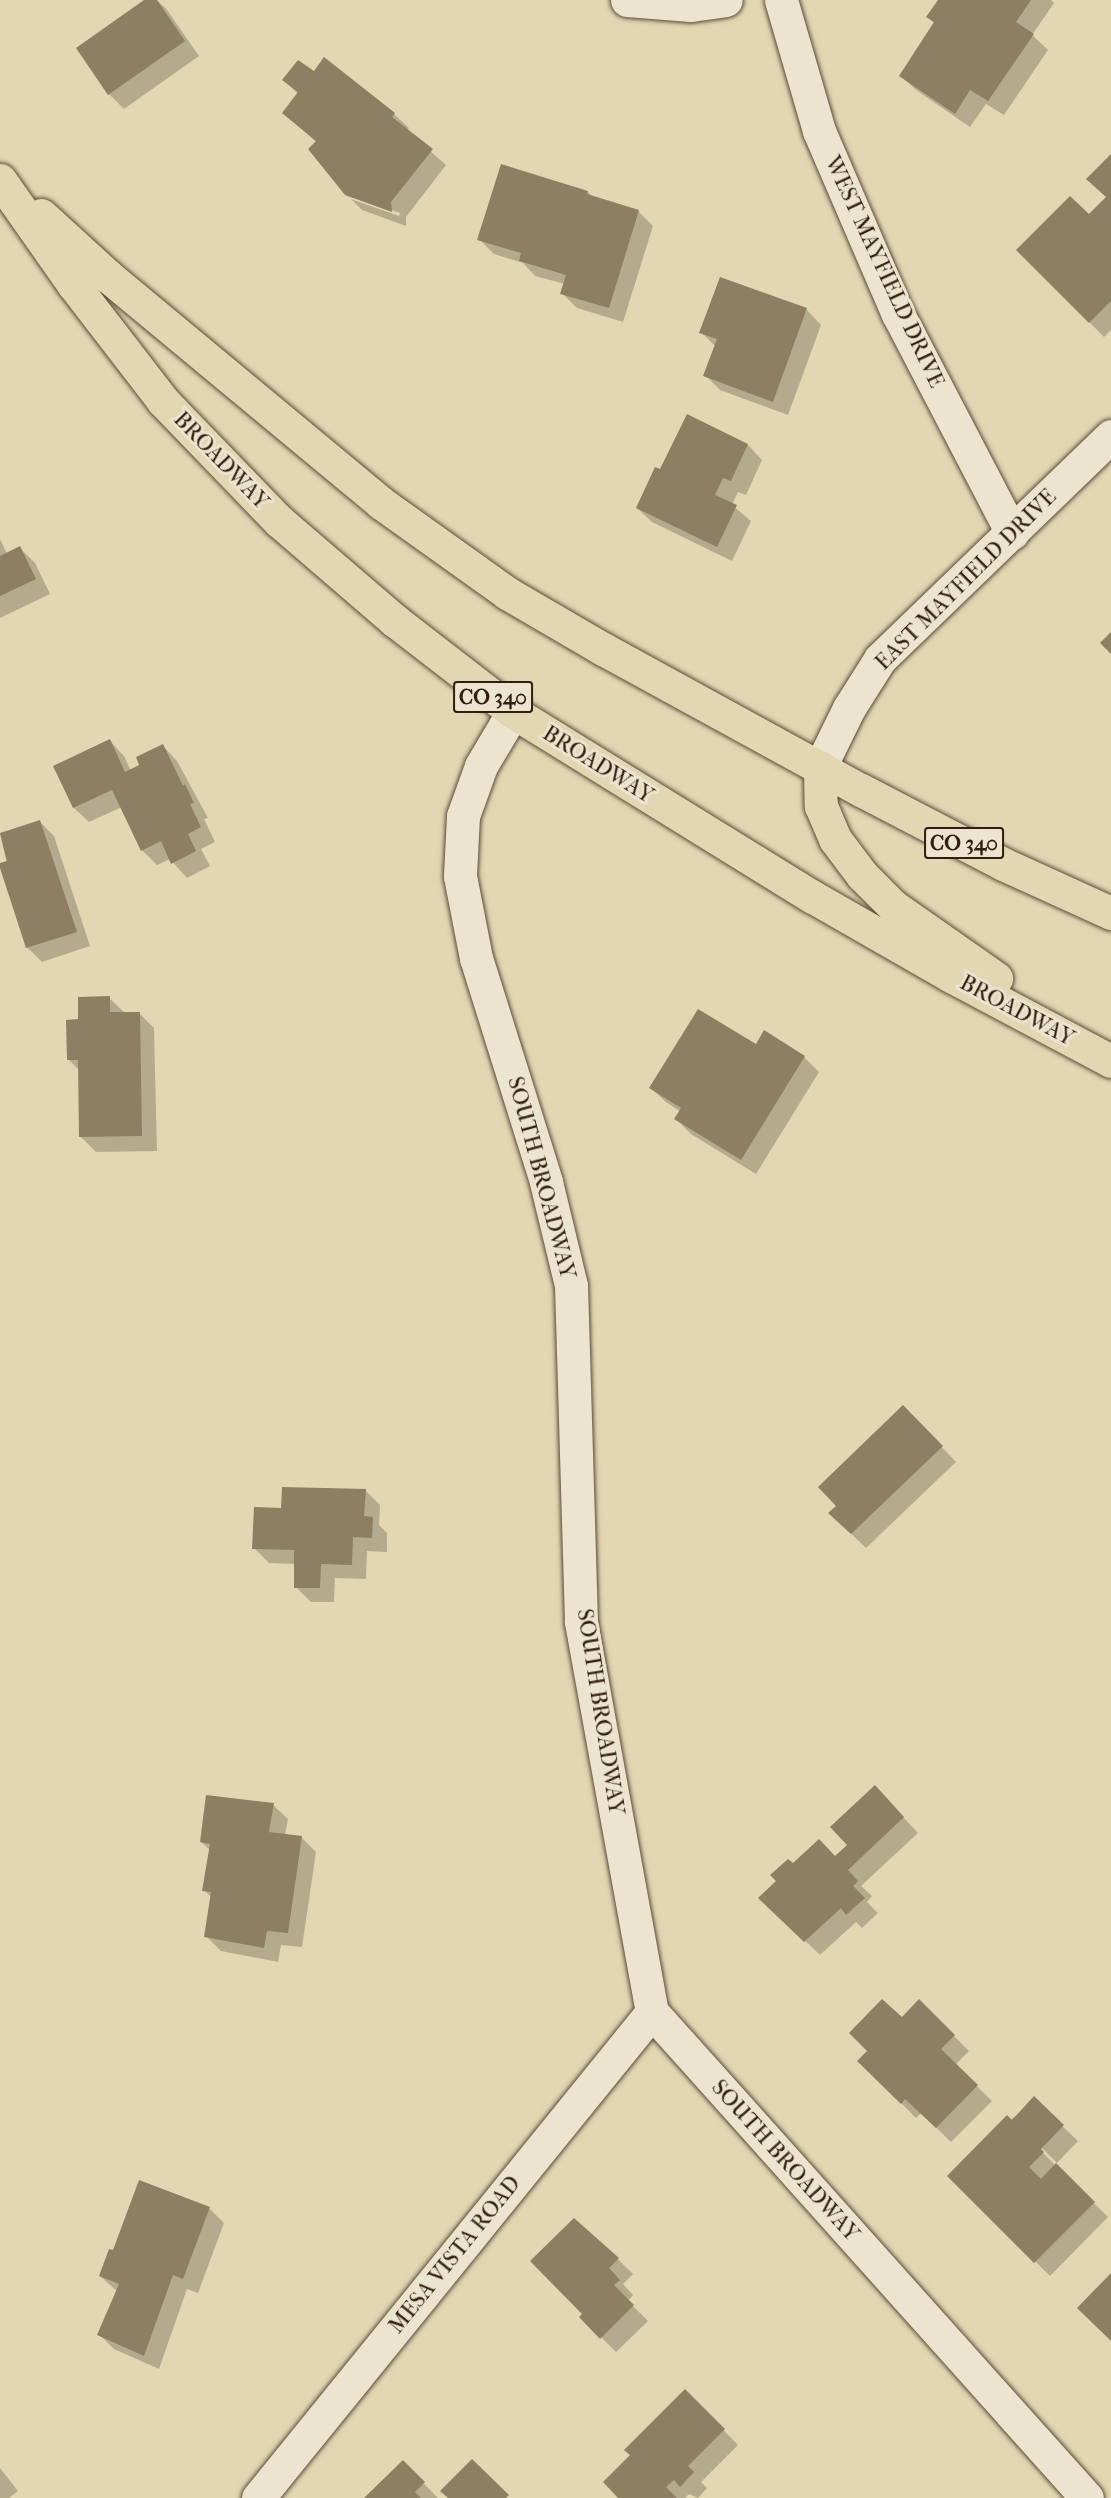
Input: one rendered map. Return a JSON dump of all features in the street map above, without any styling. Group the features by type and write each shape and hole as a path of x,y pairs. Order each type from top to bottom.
{"main road":[{"name":"BROADWAY","path":"0,178 72,284 172,409 279,521 394,620 513,712 813,897 951,976 1111,1062"},
{"name":"BROADWAY","path":"0,178 109,277 381,503 507,592 613,655 820,767 1003,864 1111,913"},
{"path":"820,767 821,806 836,840 862,875 893,906 971,963 1111,1052"}],"street":[{"path":"627,0 691,4 726,0"},
{"name":"WEST MAYFIELD DRIVE","path":"781,0 819,131 898,314 1012,533"},
{"name":"EAST MAYFIELD DRIVE","path":"820,767 849,708 880,659 1111,436"},
{"name":"SOUTH BROADWAY","path":"513,712 481,766 463,816 460,876 476,958 546,1182 571,1285 582,1622 652,2012 1087,2498"},
{"name":"MESA VISTA ROAD","path":"258,2498 652,2012"}],"building":[{"path":"144,0 157,0 185,41 108,95 76,48"},
{"path":"938,0 1031,0 1016,22 1034,34 988,101 970,90 955,114 899,76 934,22 926,17"},
{"path":"324,57 395,113 392,117 433,149 391,202 392,212 345,195 308,149 316,141 282,113 298,92 282,80 298,60 314,71"},
{"path":"1111,154 1111,301 1089,323 1016,250 1070,196 1089,214 1106,197 1086,179"},
{"path":"501,164 588,191 587,194 639,210 609,308 560,294 566,275 519,261 521,253 477,240"},
{"path":"720,277 807,308 773,402 703,376 717,339 699,333"},
{"path":"687,414 748,444 731,481 723,478 715,495 737,505 717,547 636,508 655,467 660,469"},
{"path":"20,546 36,579 0,596 0,556"},
{"path":"1111,632 1111,654 1100,643"},
{"path":"110,739 125,772 139,765 136,757 163,744 183,786 185,784 194,803 190,804 201,827 188,834 196,851 171,864 161,841 141,851 112,790 73,808 53,766"},
{"path":"40,820 77,932 26,948 0,868 0,863 7,861 0,833"},
{"path":"110,996 110,1012 140,1012 142,1136 79,1137 78,1060 67,1060 66,1020 78,1019 78,997"},
{"path":"698,1009 756,1044 764,1030 805,1056 741,1160 674,1119 681,1108 649,1088"},
{"path":"903,1405 943,1446 851,1534 828,1513 836,1506 818,1487"},
{"path":"282,1487 366,1489 364,1516 373,1517 372,1538 353,1537 352,1565 321,1564 320,1588 294,1588 294,1550 252,1549 254,1507 281,1508"},
{"path":"875,1785 904,1817 848,1870 858,1881 853,1886 865,1898 846,1915 841,1908 804,1942 758,1898 776,1881 770,1875 788,1859 793,1863 819,1839 835,1856 847,1845 830,1827"},
{"path":"206,1795 274,1803 269,1832 302,1836 288,1933 267,1931 264,1948 204,1937 211,1892 202,1891 210,1844 200,1842"},
{"path":"882,1999 902,2017 919,1999 955,2035 941,2049 978,2085 936,2128 905,2099 901,2104 857,2061 867,2051 849,2033"},
{"path":"1034,2096 1064,2125 1041,2149 1044,2152 1029,2167 1041,2179 1056,2163 1095,2202 1034,2263 947,2176 1007,2115 1012,2120"},
{"path":"139,2180 210,2207 183,2279 173,2275 144,2356 97,2335 119,2284 99,2276 109,2249 113,2250"},
{"path":"574,2218 619,2258 609,2268 620,2280 614,2285 634,2305 600,2339 579,2317 582,2314 530,2261"},
{"path":"1111,2273 1111,2341 1077,2308"},
{"path":"685,2389 725,2429 688,2466 694,2472 680,2487 674,2480 666,2487 677,2498 618,2498 603,2482 630,2455 624,2450"},
{"path":"472,2459 509,2495 506,2498 448,2498 440,2491"},
{"path":"403,2460 425,2482 415,2492 421,2498 364,2498"}]}
